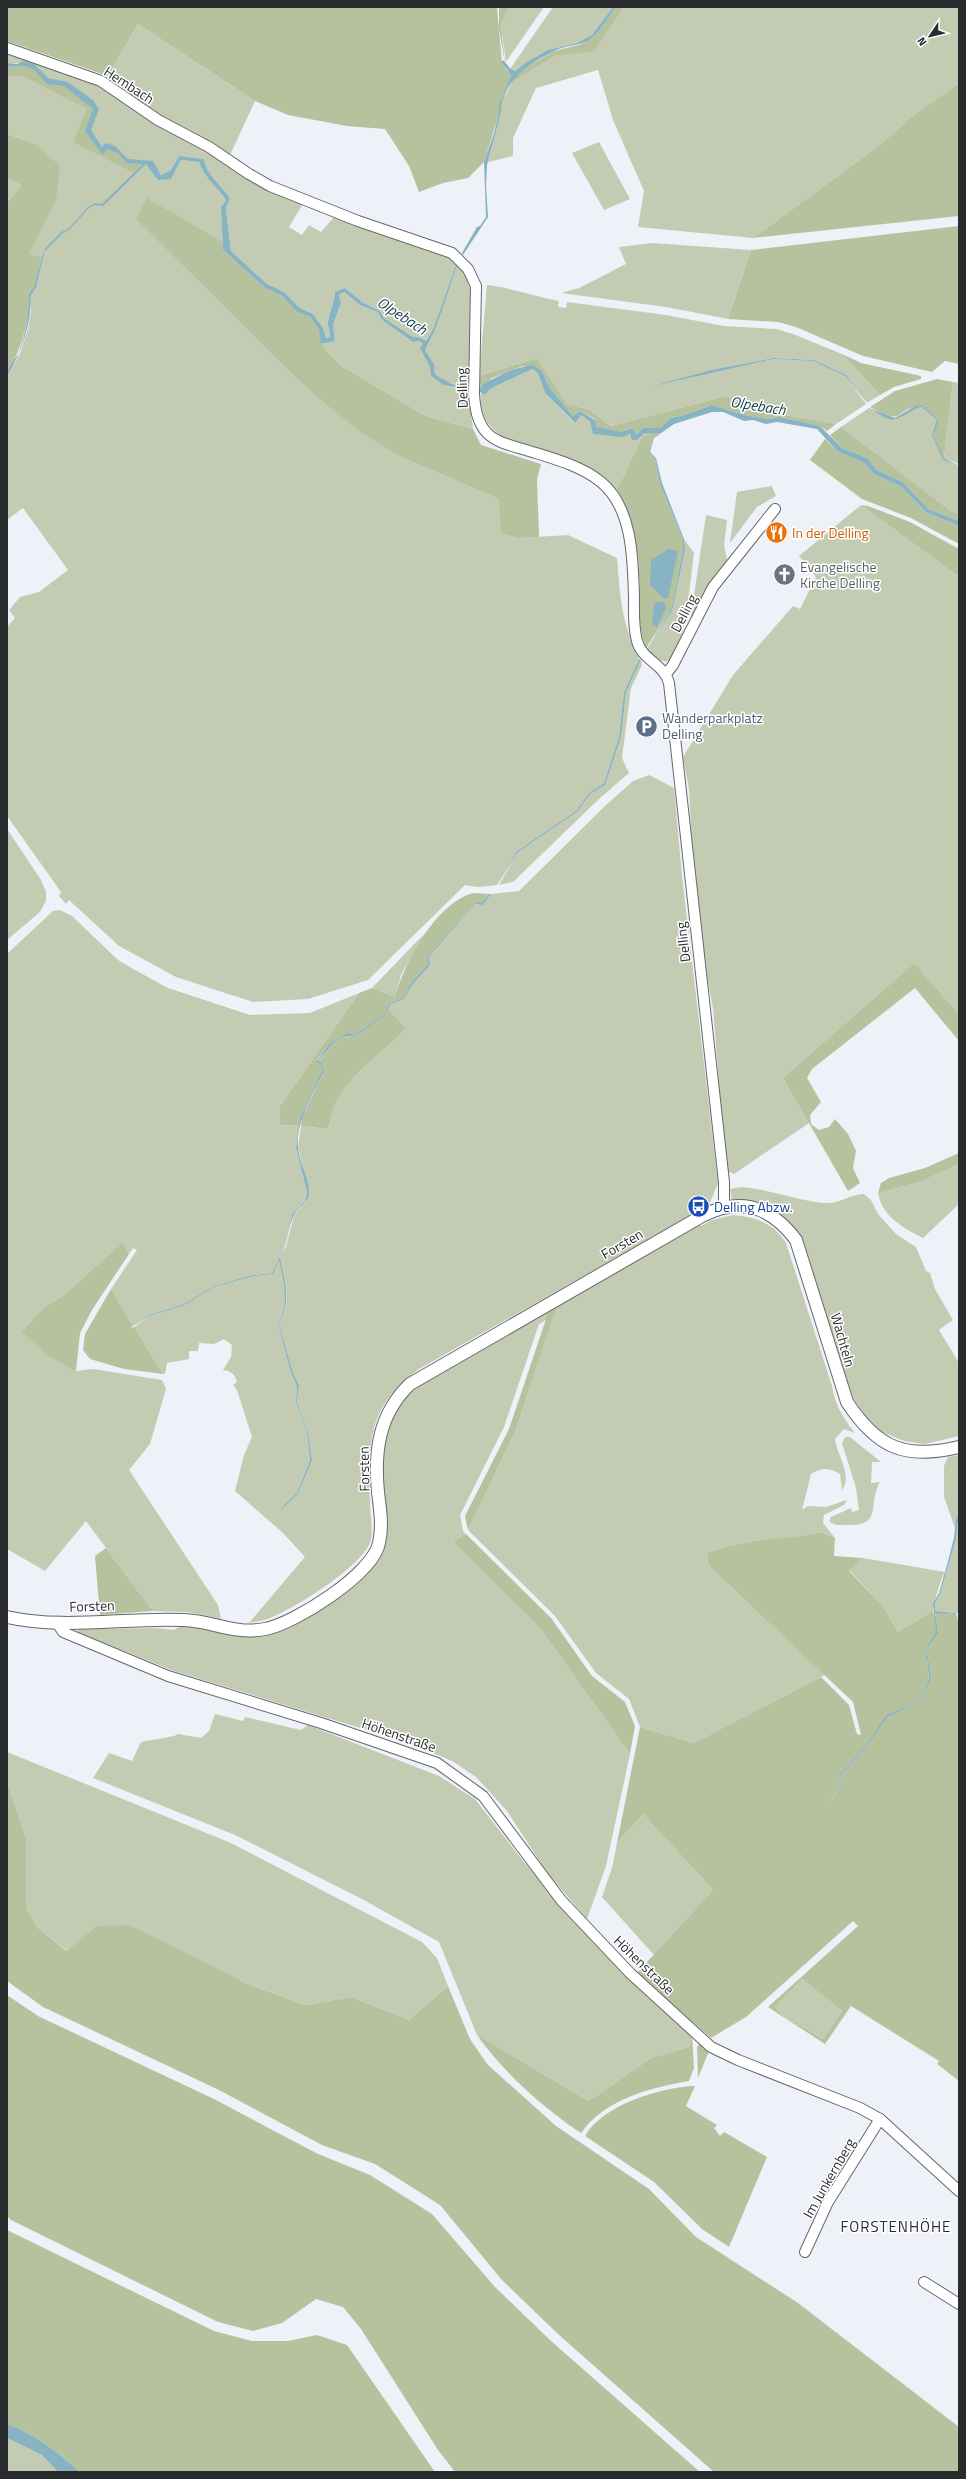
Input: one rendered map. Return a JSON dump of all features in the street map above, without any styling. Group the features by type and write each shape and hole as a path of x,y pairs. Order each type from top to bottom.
{"street":[{"name":"Hembach","path":"7,48 101,81 158,120 209,147 228,160"},
{"name":"Delling","path":"228,160 249,174 277,189 358,221 452,253 462,261 473,276 476,286 474,390 477,415 487,434 502,442 562,461 579,469 610,490 621,508 627,527 633,576 633,625 642,652 666,674 670,695 724,1182 724,1207"},
{"name":"Delling","path":"666,674 673,665 713,588 775,509"},
{"name":"Wachteln","path":"724,1207 745,1206 760,1209 785,1226 796,1240 847,1402 859,1420 875,1437 890,1446 908,1450 942,1451 959,1447"},
{"name":"Forsten","path":"7,1617 57,1623 152,1619 187,1620 239,1632 266,1629 278,1625 318,1603 351,1582 367,1566 379,1544 381,1516 377,1480 378,1439 392,1406 410,1384 702,1216 724,1207"},
{"name":"Forsten","path":"57,1623 63,1632 168,1676 337,1729"},
{"name":"Höhenstraße","path":"337,1729 437,1763 482,1796 561,1900 630,1973 711,2047 860,2108 880,2119 959,2191"},
{"name":"Im Junkernberg","path":"805,2252 828,2202 880,2119"},
{"path":"924,2282 959,2304"}],"green space":[{"path":"7,7 497,7 502,63 511,76 484,162 468,178 443,183 419,192 409,166 385,129 347,126 288,115 255,101 138,24 108,76 7,41"},
{"path":"499,7 508,8 501,25 505,64 499,29"},
{"path":"507,7 544,7 506,62 501,25"},
{"path":"553,7 613,7 592,35 577,43 548,50 528,61 515,71 510,69"},
{"path":"616,7 624,7 594,51 555,56 511,83 526,68 542,58 556,51 590,40"},
{"path":"624,7 959,7 959,83 910,118 880,145 753,238 638,227 644,191 613,120 598,70 536,88 513,138 513,156 488,162 501,113 501,105 511,83 555,56 594,50"},
{"path":"138,24 255,101 230,155 146,107 108,76"},
{"path":"7,52 102,86 140,114 208,153 252,182 304,202 289,227 302,235 309,225 321,232 334,217 449,258 456,265 434,327 425,342 418,337 413,337 384,318 380,311 362,302 345,288 335,292 328,322 330,336 329,338 326,338 323,328 313,314 300,308 284,292 267,284 231,251 226,208 230,198 211,175 204,159 179,156 171,170 161,175 159,172 157,178 171,179 181,160 199,162 207,177 226,200 221,207 223,242 148,199 261,340 308,389 401,457 499,499 520,538 568,535 617,558 622,609 629,633 640,656 624,692 619,737 604,783 589,793 577,810 516,852 497,885 477,887 465,885 368,980 308,999 253,1002 176,977 119,946 69,900 66,904 59,896 64,887 61,892 7,816 7,627 15,618 9,610 20,597 39,592 68,570 23,508 7,520 7,377 20,354 28,329 31,311 31,295 36,288 45,251 44,250 42,257 28,254 56,201 35,144 7,134 7,73 34,64 7,63"},
{"path":"25,66 34,70 47,84 64,86 93,109 85,131 104,155 107,148 118,153 126,163 144,164 134,173 73,142 87,109 25,77 7,75 7,67"},
{"path":"959,83 959,216 753,238 880,145 910,118"},
{"path":"7,134 35,144 60,166 56,201 29,254 42,257 34,288 29,294 28,315 24,335 7,374 7,203 21,185 7,178"},
{"path":"599,142 630,199 604,210 572,153"},
{"path":"7,178 21,185 7,203"},
{"path":"147,198 223,242 223,250 265,288 282,296 297,312 310,317 319,330 323,347 343,367 426,416 473,429 481,445 541,464 537,479 539,537 520,538 501,533 499,499 401,457 356,429 308,389 136,219"},
{"path":"959,226 959,364 945,361 932,372 863,356 796,327 778,322 728,319 751,250"},
{"path":"652,243 751,250 728,319 666,307 561,293 579,288 626,264 619,247"},
{"path":"457,266 467,276 473,305 468,389 445,381 435,374 434,364 425,350 436,328"},
{"path":"487,285 559,301 558,307 566,308 567,302 666,315 724,326 776,329 793,334 842,354 880,395 867,403 846,375 814,360 773,358 711,370 644,388 773,359 813,361 845,376 866,404 836,424 751,409 726,396 611,426 588,409 567,404 537,358 479,376"},
{"path":"344,292 360,305 378,312 382,320 413,342 419,341 423,344 432,377 443,385 468,391 473,429 426,416 343,367 323,347 321,344 335,341 333,325 341,305 339,295"},
{"path":"842,354 861,363 921,376 921,379 894,387 880,395"},
{"path":"537,358 567,404 588,409 611,426 726,396 751,409 836,424 827,431 820,426 780,417 768,419 745,415 712,405 671,418 660,428 643,428 637,434 632,428 621,432 595,427 595,419 580,411 573,416 550,388 542,371 523,366 492,378 481,390 479,376"},
{"path":"532,369 538,373 545,393 574,423 581,415 595,422 624,432 637,440 643,435 617,490 592,470 549,451 503,437 488,423 481,406 481,392 485,395 490,389"},
{"path":"937,379 953,382 944,458 933,435 939,420 922,405 912,407 895,416 889,416 870,407 895,391"},
{"path":"953,382 959,383 959,464 944,458"},
{"path":"922,407 938,420 943,460 959,466 959,514 951,511 841,427 869,408 888,417 894,418 912,409"},
{"path":"841,427 951,511 959,514 959,521 928,509 904,483 877,470 867,458 842,448 830,435"},
{"path":"660,432 653,438 649,453 655,459 660,484 683,539 683,550 671,610 646,648 640,620 637,550 630,519 617,490 643,435"},
{"path":"825,439 837,451 864,463 874,474 900,486 926,512 959,526 959,544 911,518 862,499 810,460"},
{"path":"772,486 776,496 757,507 730,543 737,492"},
{"path":"861,505 959,577 959,1014 914,963 783,1078 809,1123 734,1174 726,1170 713,1008 706,972 692,849 689,789 683,757 733,675 793,606 800,609 816,577 799,556"},
{"path":"861,505 868,506 910,522 959,549 959,577"},
{"path":"706,515 727,520 724,546 728,563 690,622"},
{"path":"684,539 694,553 684,624 677,650 672,658 662,661 651,655 647,649 672,611 685,550"},
{"path":"641,660 642,665 631,688 622,758 629,773 599,799 513,882 499,885 517,853 578,811 590,794 605,785 621,737 626,692"},
{"path":"649,775 674,788 682,876 718,1183 709,1205 419,1369 402,1383 389,1397 380,1412 374,1427 371,1444 369,1481 372,1535 366,1549 343,1573 309,1597 293,1607 265,1620 249,1623 305,1557 283,1533 235,1491 244,1455 252,1437 237,1390 233,1385 237,1382 236,1379 232,1373 223,1370 231,1357 232,1345 224,1339 214,1344 199,1343 198,1351 189,1351 189,1359 167,1363 165,1374 163,1374 134,1327 149,1316 183,1306 214,1287 254,1276 273,1274 279,1259 284,1284 285,1300 282,1316 278,1324 291,1373 297,1386 296,1402 307,1432 310,1460 297,1493 282,1507 280,1516 283,1508 298,1494 312,1460 308,1432 297,1402 299,1385 293,1373 279,1324 286,1308 287,1300 286,1283 280,1257 286,1247 294,1215 306,1202 309,1192 298,1148 301,1126 328,1129 335,1103 344,1089 360,1070 406,1029 388,1008 391,1004 404,999 413,984 430,965 429,957 475,904 483,905 491,894 519,891 605,806 633,781"},
{"path":"7,829 41,880 46,892 46,901 40,912 7,940"},
{"path":"473,893 489,894 482,903 475,903 428,956 428,964 411,983 403,998 390,1003 383,1015 354,1035 348,1034 328,1045 317,1060 322,1067 321,1073 300,1117 299,1126 280,1125 280,1106 359,993 372,988 395,997 414,952 434,922 446,909 459,899"},
{"path":"60,910 72,916 118,960 135,970 168,988 250,1015 310,1013 359,993 280,1106 280,1125 299,1126 296,1148 307,1192 305,1201 292,1214 285,1246 272,1273 253,1275 214,1286 182,1305 149,1315 133,1326 111,1289 137,1250 133,1248 129,1254 123,1242 65,1294 45,1307 76,1371 93,1369 162,1380 166,1389 150,1444 129,1470 218,1605 221,1619 188,1612 153,1611 86,1521 45,1571 7,1549 7,954 53,911"},
{"path":"424,934 401,975 395,997 372,988"},
{"path":"914,963 959,1014 959,1041 915,988 812,1069 807,1078 821,1102 810,1115 811,1124 819,1130 829,1127 835,1119 848,1134 856,1151 853,1168 860,1183 848,1191 783,1078"},
{"path":"388,1008 406,1029 360,1071 344,1089 334,1107 328,1129 301,1126 302,1117 323,1073 323,1066 319,1061 334,1043 349,1036 354,1037 384,1016"},
{"path":"959,1153 959,1164 920,1182 878,1193 881,1183 889,1178 925,1168"},
{"path":"959,1164 959,1204 923,1238 901,1226 884,1209 878,1193 920,1182"},
{"path":"741,1187 823,1203 835,1202 859,1194 864,1194 871,1200 878,1214 896,1234 916,1247 926,1271 930,1273 935,1289 953,1320 939,1330 959,1363 959,1436 925,1444 904,1441 882,1432 870,1422 850,1394 809,1263 799,1238 732,1200 730,1189"},
{"path":"733,1215 750,1217 764,1222 776,1230 786,1243 837,1405 843,1417 855,1433 844,1429 835,1439 846,1478 842,1490 840,1474 832,1470 822,1469 811,1474 802,1510 808,1506 826,1507 847,1500 844,1505 824,1515 823,1523 835,1538 821,1532 727,1546 707,1553 708,1565 825,1675 694,1743 640,1727 629,1699 596,1673 555,1616 468,1530 515,1432 553,1316 539,1324 504,1427 460,1515 463,1531 466,1534 453,1542 540,1628 630,1754 606,1866 587,1919 548,1874 507,1811 476,1777 452,1761 406,1742 174,1671 77,1632 78,1629 156,1628 174,1630 184,1624 267,1633 371,1567 385,1429 404,1394 698,1222 701,1226 712,1220"},
{"path":"123,1242 129,1254 92,1310 80,1333 76,1371 49,1356 22,1332 45,1307 65,1294"},
{"path":"111,1289 133,1326 130,1328 134,1327 163,1374 124,1369 90,1359 83,1350 85,1334"},
{"path":"556,1308 515,1432 468,1530 465,1516 509,1429 548,1313"},
{"path":"845,1437 850,1437 881,1462 872,1462 871,1483 880,1482 876,1490 870,1518 866,1522 859,1524 838,1525 829,1521 831,1517 851,1508 852,1512 859,1510 856,1488 842,1443"},
{"path":"959,1455 959,1513 956,1519 955,1528 944,1497 944,1466 948,1457"},
{"path":"959,1516 959,1613 935,1611 935,1603 940,1594 956,1539"},
{"path":"821,1532 835,1538 834,1556 863,1558 849,1571 883,1606 898,1632 933,1611 936,1619 935,1612 955,1614 959,1625 959,2081 937,2064 939,2061 851,2006 825,2044 768,2007 858,1926 853,1921 746,2017 711,2038 637,1973 713,1890 643,1814 617,1843 640,1727 694,1743 821,1677 849,1705 857,1734 861,1735 853,1702 708,1565 707,1553 727,1546 754,1541 808,1535","holes":["937,1624 938,1633 927,1649 931,1678 926,1692 911,1706 888,1717 867,1746 840,1776 842,1785 828,1805 841,1785 839,1775 866,1745 887,1716 911,1705 925,1691 929,1678 926,1648 936,1633","802,1979 842,2011 823,2039 785,2017 775,2007"]},
{"path":"466,1534 551,1618 592,1676 625,1702 635,1726 630,1754 540,1628 453,1542"},
{"path":"106,1548 153,1611 100,1615 95,1556"},
{"path":"863,1558 945,1572 941,1580 933,1611 898,1632 883,1606 849,1570"},
{"path":"215,1714 243,1721 245,1717 301,1730 308,1725 439,1776 475,1799 524,1862 623,1973 692,2036 689,2047 651,2058 589,2101 477,2035 439,1942 360,1898 235,1835 93,1778 109,1753 132,1761 141,1742 178,1734 201,1738 209,1731"},
{"path":"7,1752 231,1843 422,1942 437,1958 448,1986 409,2020 351,1997 305,2005 96,1926 68,1951 38,1928 26,1907 26,1838 7,1782"},
{"path":"7,1782 26,1838 26,1907 38,1928 67,1951 96,1926 129,1925 246,1983 305,2005 351,1997 409,2020 448,1986 470,2039 487,2064 556,2126 649,2189 696,2237 798,2303 959,2427 959,2472 714,2472 558,2334 502,2280 440,2205 375,2164 322,2145 219,2090 43,2007 7,1981"},
{"path":"643,1814 713,1890 654,1955 602,1897 612,1868 617,1843"},
{"path":"802,1979 842,2011 823,2039 785,2017 775,2007"},
{"path":"7,1995 38,2016 214,2099 318,2154 370,2175 432,2214 495,2287 551,2341 700,2472 455,2472 438,2450 361,2329 343,2307 316,2299 282,2323 253,2331 218,2322 11,2220 7,2216"},
{"path":"477,2035 589,2101 651,2058 689,2047 692,2036 694,2068 689,2081 659,2087 615,2103 591,2121 581,2133 538,2101 511,2076"},
{"path":"700,2043 709,2051 698,2078 697,2047"},
{"path":"695,2086 686,2106 717,2125 714,2128 720,2136 724,2132 767,2157 729,2247 702,2229 654,2182 585,2136 593,2125 617,2107 647,2095"},
{"path":"7,2230 214,2331 252,2341 288,2341 317,2335 347,2345 435,2472 80,2472 63,2457 37,2438 7,2424"},
{"path":"7,2438 42,2455 58,2472 7,2472"}],"water":[{"path":"613,7 616,7 593,37 585,42 559,49 539,59 520,74 506,91 487,165 486,186 488,217 463,255 462,253 477,227 480,226 486,217 484,162 494,133 499,113 499,105 511,76 508,72 510,69 515,71 528,61 548,50 577,43 592,35"},
{"path":"24,61 34,64 48,78 68,82 93,100 99,109 91,130 102,147 106,143 115,146 128,159 153,161 161,175 171,170 179,156 204,159 211,175 230,198 226,208 231,251 267,284 284,292 300,308 313,314 323,328 326,338 329,338 330,336 328,322 335,292 345,288 362,302 380,311 384,318 413,337 418,337 426,341 434,327 456,265 457,266 436,328 425,350 434,364 435,374 445,381 462,387 480,390 481,386 499,375 533,365 542,371 550,388 573,416 580,411 595,420 596,427 621,432 632,428 637,434 643,428 660,428 671,418 712,405 745,415 768,419 780,417 820,426 842,448 867,458 877,470 904,483 928,509 959,521 959,526 926,512 900,486 874,474 864,463 837,451 817,429 777,422 766,424 753,420 744,421 723,412 712,412 674,424 654,438 650,452 656,458 662,483 684,539 685,550 672,611 647,649 671,610 683,550 683,539 660,484 655,459 649,453 653,438 659,433 644,434 637,440 632,440 630,434 622,437 593,434 590,421 581,415 575,423 545,393 538,373 532,369 490,389 485,395 480,392 443,385 431,376 429,365 420,348 423,344 419,341 413,342 382,320 378,312 360,305 344,292 339,295 341,304 333,325 335,341 321,344 319,330 310,317 297,312 282,296 265,288 223,250 221,207 226,200 207,177 199,162 181,160 171,179 158,180 146,164 103,206 95,205 89,208 69,230 63,233 45,251 36,288 31,295 31,306 25,338 17,358 7,377 8,370 19,352 24,338 27,323 29,294 34,287 44,250 61,232 68,229 88,207 95,203 102,204 143,164 126,163 118,153 107,149 103,155 85,131 93,109 64,86 47,84 34,70 25,66 7,67 7,63 17,64"},
{"path":"773,358 814,360 846,375 867,403 845,376 813,361 773,359 644,388 711,370"},
{"path":"922,405 939,420 933,435 944,458 959,466 943,460 932,435 937,420 922,407 897,419 889,419 869,408 895,418 915,406"},
{"path":"668,549 678,551 668,598 664,599 650,585 651,560"},
{"path":"658,601 665,603 666,608 657,627 652,625 654,604"},
{"path":"639,659 641,660 626,692 621,737 605,785 590,794 578,811 517,853 497,885 516,852 577,810 589,793 604,783 619,737 624,692"},
{"path":"489,894 491,894 483,905 475,904 429,957 430,965 413,984 404,999 391,1004 384,1016 354,1037 349,1036 339,1039 319,1060 323,1066 323,1073 302,1118 298,1138 299,1153 309,1187 309,1192 307,1200 293,1217 285,1245 292,1214 305,1201 307,1192 296,1148 300,1117 321,1073 322,1067 317,1061 328,1045 348,1033 354,1035 383,1015 390,1003 403,998 411,983 428,964 428,956 475,903 482,903"},
{"path":"285,1246 280,1257 285,1283 286,1300 283,1316 279,1324 293,1373 299,1385 297,1402 308,1432 312,1460 298,1494 283,1508 280,1516 282,1507 297,1493 310,1460 307,1432 296,1402 297,1386 291,1373 278,1324 282,1316 285,1301 284,1285 279,1260 273,1274 254,1276 214,1287 183,1306 149,1316 130,1328 149,1315 182,1305 214,1286 253,1275 272,1273"},
{"path":"959,1513 956,1539 940,1594 935,1603 935,1611 956,1613 959,1625 955,1614 935,1613 938,1633 927,1649 931,1678 926,1692 911,1706 888,1717 867,1746 840,1776 842,1785 829,1806 841,1785 839,1775 866,1745 887,1715 911,1705 925,1691 929,1678 926,1648 936,1632 933,1603 939,1593 954,1538 956,1519"},
{"path":"7,2424 37,2438 63,2457 80,2472 58,2472 42,2455 7,2438"}],"waterway":[{"path":"503,62 512,73"}],"place":[{"name":"In der Delling","path":"776,533"},
{"name":"Evangelische Kirche Delling","path":"785,575"},
{"name":"Wanderparkplatz Delling","path":"647,726"},
{"name":"Delling Abzw.","path":"698,1207"}],"district":[{"name":"FORSTENHÖHE","path":"896,2227"}],"water label":[{"name":"Olpebach","path":"402,316"},
{"name":"Olpebach","path":"758,406"}]}
